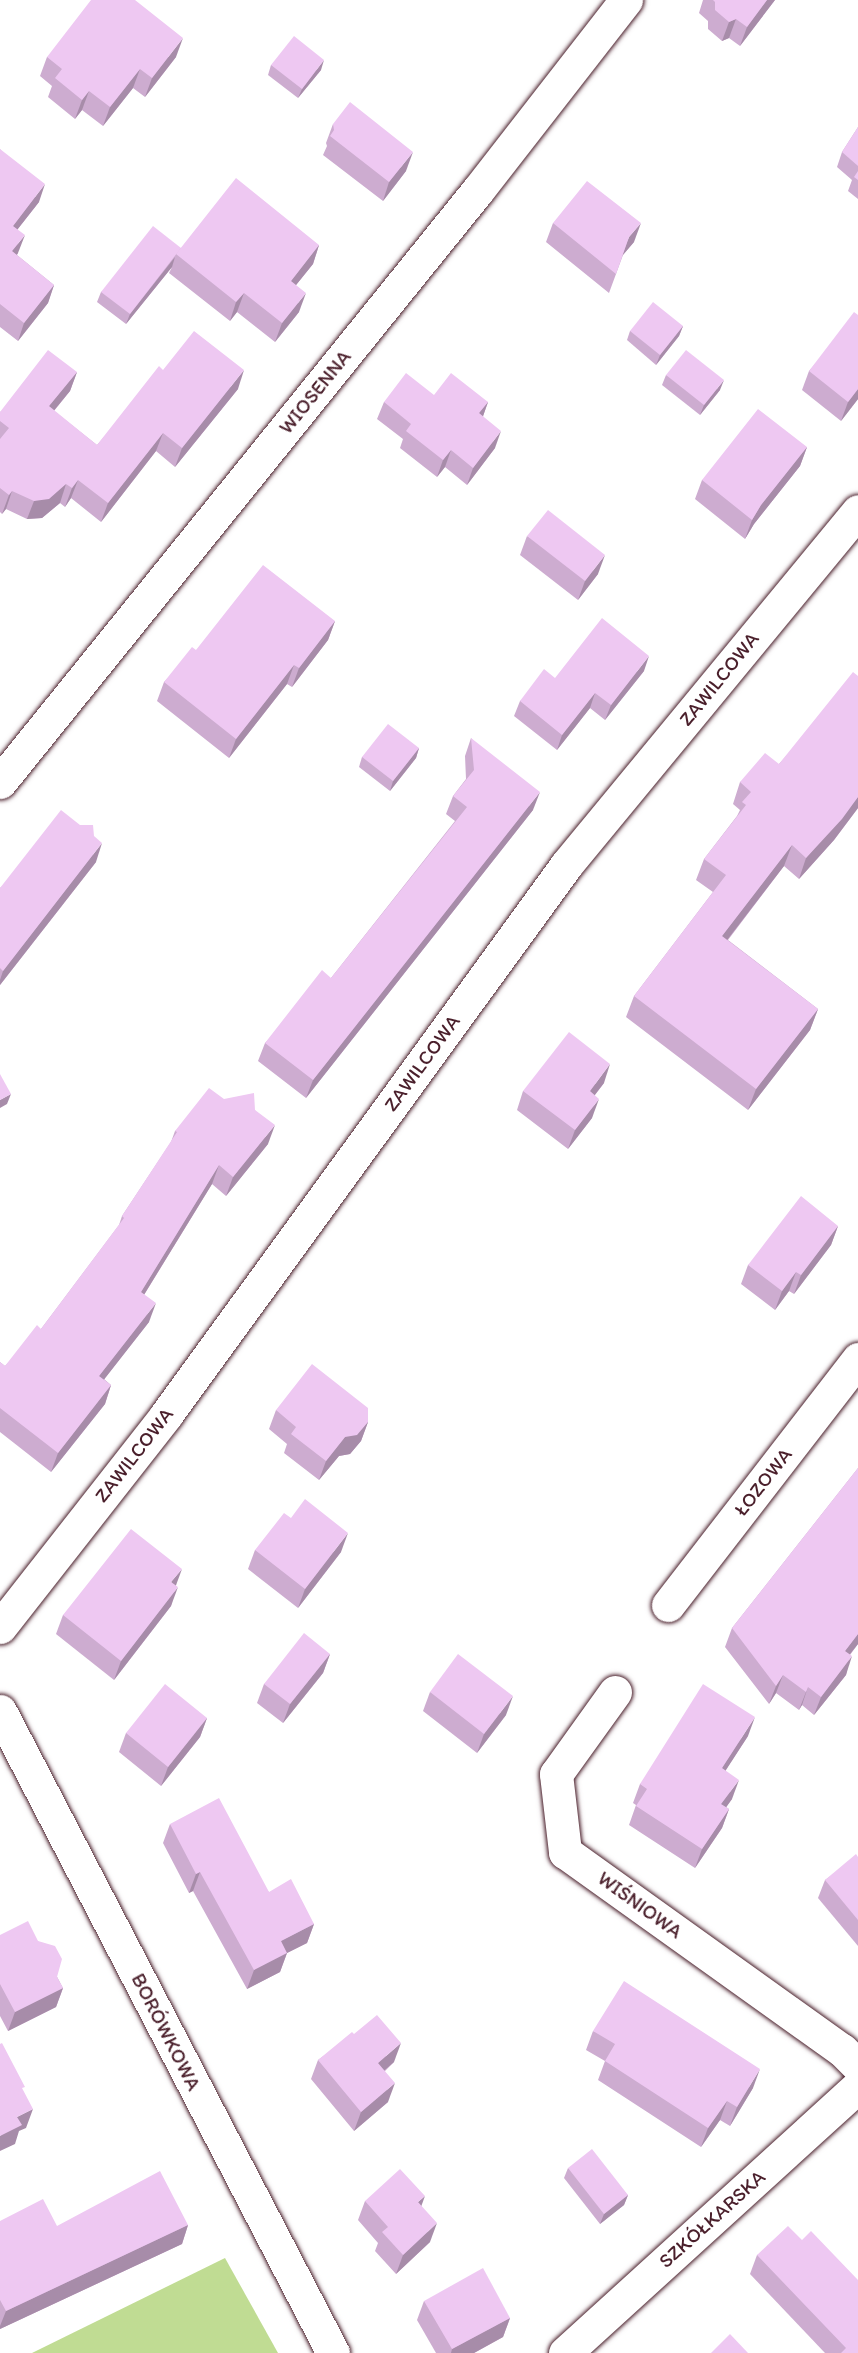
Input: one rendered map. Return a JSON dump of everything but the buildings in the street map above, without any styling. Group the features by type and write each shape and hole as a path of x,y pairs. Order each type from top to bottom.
{"street":[{"name":"WIOSENNA","path":"0,782 478,190 627,0"},
{"name":"ZAWILCOWA","path":"0,1627 166,1415 567,864 858,511"},
{"name":"ŁOZOWA","path":"668,1605 858,1359"},
{"name":"WIŚNIOWA","path":"615,1692 556,1774 565,1852 842,2050 858,2067"},
{"name":"BORÓWKOWA","path":"0,1711 333,2353"},
{"name":"SZKÓŁKARSKA","path":"565,2353 858,2086"}],"green space":[{"path":"225,2258 278,2353 32,2353"}]}
